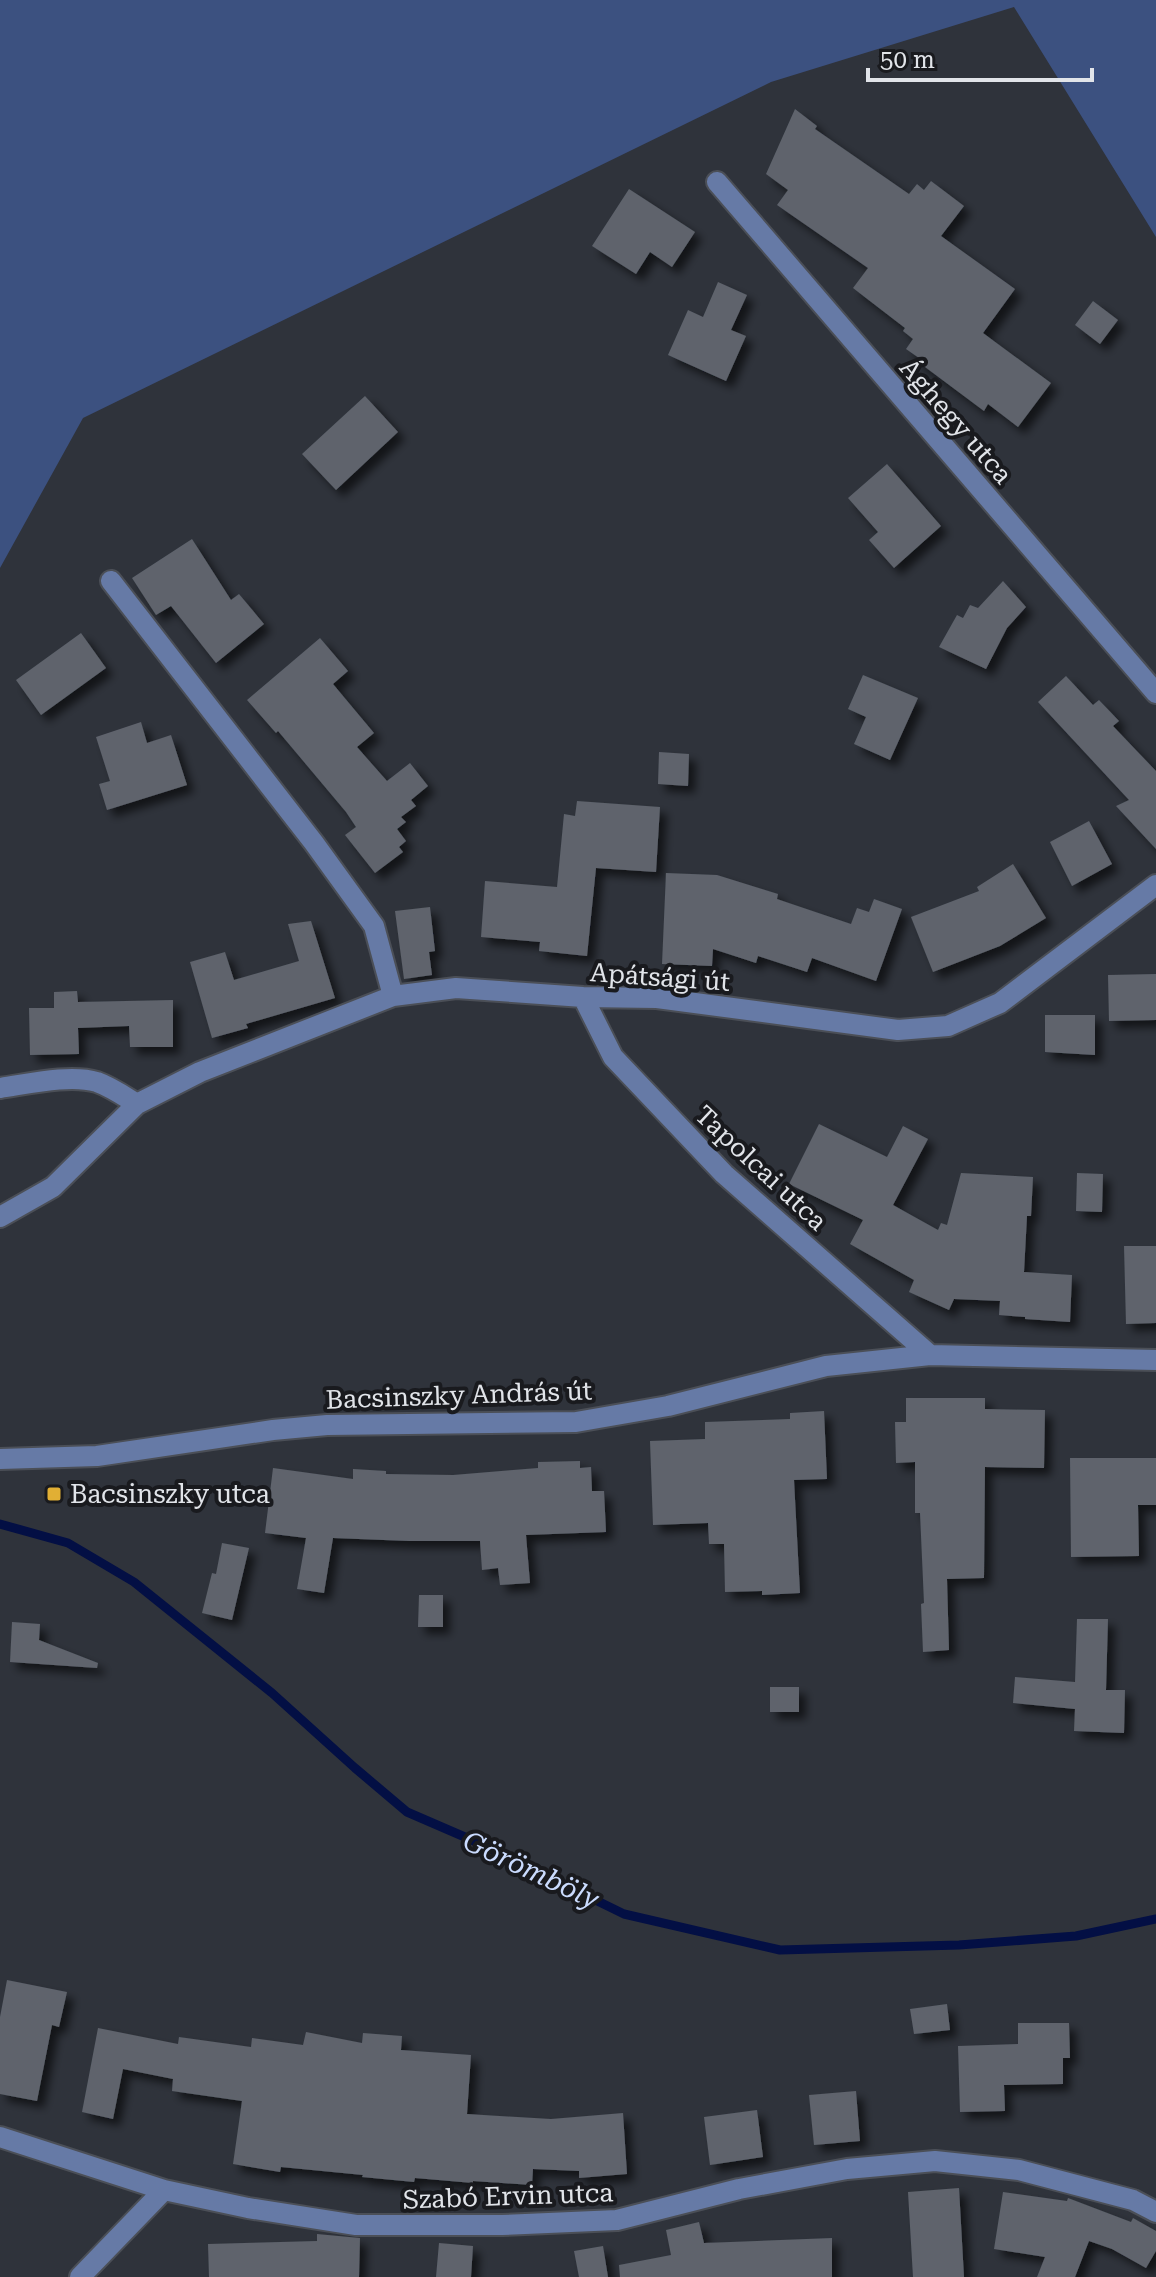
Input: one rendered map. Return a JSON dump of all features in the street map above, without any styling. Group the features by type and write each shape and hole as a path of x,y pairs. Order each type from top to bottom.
{"street":[{"name":"Ághegy utca","path":"717,182 1156,693"},
{"path":"111,581 314,843 374,926 393,996"},
{"name":"Apátsági út","path":"0,1217 53,1187 137,1104 200,1072 393,996 456,988 583,997 657,998 898,1030 948,1026 1000,1003 1156,885"},
{"name":"Tapolcai utca","path":"583,997 613,1057 724,1174 930,1355"},
{"path":"0,1088 71,1079 94,1081 137,1104"},
{"name":"Bacsinszky András út","path":"0,1459 97,1456 327,1425 576,1422 668,1406 826,1366 930,1355 1156,1360"},
{"name":"Szabó Ervin utca","path":"0,2137 164,2190 248,2208 356,2225 502,2225 617,2220 739,2189 847,2169 935,2161 1019,2170 1133,2200 1156,2212"},
{"path":"80,2277 164,2190"}],"shaded area":[{"path":"0,0 1156,0 1156,237 1014,7 771,82 83,418 0,568"}],"building":[{"path":"795,109 817,126 815,129 909,194 917,184 924,190 931,181 964,206 941,236 1015,289 983,333 1051,383 1018,427 988,404 984,411 917,361 919,358 906,349 913,339 903,331 905,328 853,288 868,268 777,205 788,190 766,174"},
{"path":"629,189 695,232 672,267 650,252 636,274 592,246"},
{"path":"718,282 747,295 731,330 746,336 726,381 668,355 688,310 703,317"},
{"path":"1093,301 1118,320 1100,344 1075,325"},
{"path":"365,396 398,432 336,490 302,454"},
{"path":"887,464 941,526 894,568 869,540 878,532 848,498"},
{"path":"192,539 231,600 239,594 264,624 216,663 171,606 156,615 132,578"},
{"path":"1003,581 1026,607 1007,628 986,669 939,647 957,615 963,618 970,605 978,608"},
{"path":"81,633 106,668 41,715 16,680"},
{"path":"320,638 348,671 333,684 374,733 357,747 387,781 410,763 428,786 411,800 416,806 401,817 406,822 397,829 406,841 399,847 403,852 375,873 345,835 356,827 346,812 278,731 276,733 247,700"},
{"path":"863,675 918,698 890,760 854,744 866,717 848,709"},
{"path":"1066,676 1093,705 1099,700 1119,721 1113,726 1156,771 1156,849 1116,806 1129,800 1038,702"},
{"path":"141,722 147,743 171,735 187,785 107,810 99,784 110,781 96,737"},
{"path":"659,752 689,754 688,786 658,784"},
{"path":"577,801 660,807 656,872 596,868 587,956 539,951 540,942 481,937 485,881 557,887 564,814 575,816"},
{"path":"1089,821 1112,864 1072,886 1050,842"},
{"path":"1013,864 1046,918 1000,946 933,972 911,917 979,891 977,887"},
{"path":"666,873 717,875 778,894 777,899 851,924 857,908 869,912 874,899 902,909 876,981 812,958 807,972 758,956 756,963 713,949 712,966 662,964"},
{"path":"430,907 435,951 429,952 432,975 404,979 395,911"},
{"path":"311,921 335,998 246,1024 248,1028 212,1038 190,962 225,952 234,980 299,961 288,924"},
{"path":"1156,974 1156,1020 1109,1021 1108,975"},
{"path":"77,991 78,1002 173,1000 173,1047 130,1047 129,1026 78,1028 79,1054 30,1055 29,1008 54,1008 54,992"},
{"path":"1045,1015 1095,1015 1095,1055 1045,1052"},
{"path":"819,1124 887,1157 903,1126 928,1139 893,1205 938,1230 941,1223 947,1225 961,1173 1033,1177 1024,1272 1072,1275 1070,1322 999,1315 1000,1301 954,1299 949,1310 909,1292 914,1280 850,1244 863,1220 789,1184"},
{"path":"1077,1173 1103,1174 1102,1212 1076,1211"},
{"path":"1124,1246 1156,1246 1156,1323 1126,1324"},
{"path":"906,1398 985,1398 985,1409 1045,1410 1044,1468 985,1467 984,1578 947,1579 949,1650 923,1652 921,1604 924,1603 920,1513 915,1513 915,1462 896,1463 895,1422 906,1422"},
{"path":"824,1411 827,1479 794,1480 800,1593 762,1595 762,1591 725,1592 724,1544 709,1544 708,1523 653,1525 650,1441 705,1439 705,1422 790,1419 790,1413"},
{"path":"1070,1458 1156,1458 1156,1505 1138,1505 1139,1556 1071,1557"},
{"path":"580,1461 580,1468 591,1467 592,1491 604,1491 606,1532 526,1535 530,1583 500,1585 498,1568 482,1570 480,1541 333,1538 324,1593 297,1589 306,1538 265,1533 273,1468 353,1479 353,1469 386,1471 386,1474 453,1475 538,1468 538,1462"},
{"path":"222,1543 249,1548 232,1620 202,1613 212,1573 216,1574"},
{"path":"419,1595 443,1595 443,1627 418,1627"},
{"path":"1077,1619 1108,1619 1106,1690 1125,1690 1124,1733 1074,1731 1075,1709 1013,1703 1015,1677 1075,1682"},
{"path":"12,1622 40,1624 39,1640 98,1663 97,1668 10,1662"},
{"path":"770,1687 799,1687 799,1712 770,1712"},
{"path":"7,1980 67,1992 59,2027 52,2025 37,2101 0,2094 0,2017"},
{"path":"947,2004 950,2030 914,2034 910,2009"},
{"path":"1018,2023 1069,2023 1070,2058 1063,2058 1063,2084 1004,2085 1005,2111 960,2112 958,2046 1018,2044"},
{"path":"98,2028 178,2044 179,2037 251,2047 252,2038 303,2045 306,2032 362,2043 363,2033 402,2036 401,2050 471,2055 467,2114 551,2119 623,2113 627,2174 579,2178 579,2171 533,2169 532,2185 415,2178 414,2182 281,2167 280,2172 233,2164 242,2101 172,2091 173,2079 123,2069 113,2119 82,2112"},
{"path":"856,2091 860,2141 814,2145 809,2095"},
{"path":"757,2110 763,2157 710,2165 704,2117"},
{"path":"959,2188 964,2277 913,2277 908,2192"},
{"path":"1003,2192 1067,2201 1068,2198 1131,2222 1133,2218 1156,2231 1156,2251 1146,2268 1112,2249 1089,2241 1075,2277 1037,2277 1045,2257 994,2249"},
{"path":"699,2222 704,2243 832,2238 832,2277 620,2277 619,2265 671,2255 666,2230"},
{"path":"317,2234 360,2238 359,2277 209,2277 208,2244 317,2241"},
{"path":"439,2243 473,2246 471,2277 436,2277"},
{"path":"603,2246 608,2277 579,2277 574,2251"}],"waterway":[{"name":"Görömböly","path":"0,1524 68,1543 134,1582 272,1693 407,1812 481,1844 624,1914 780,1950 959,1945 1076,1936 1156,1919"}],"place":[{"name":"Bacsinszky utca","path":"54,1494"}]}
